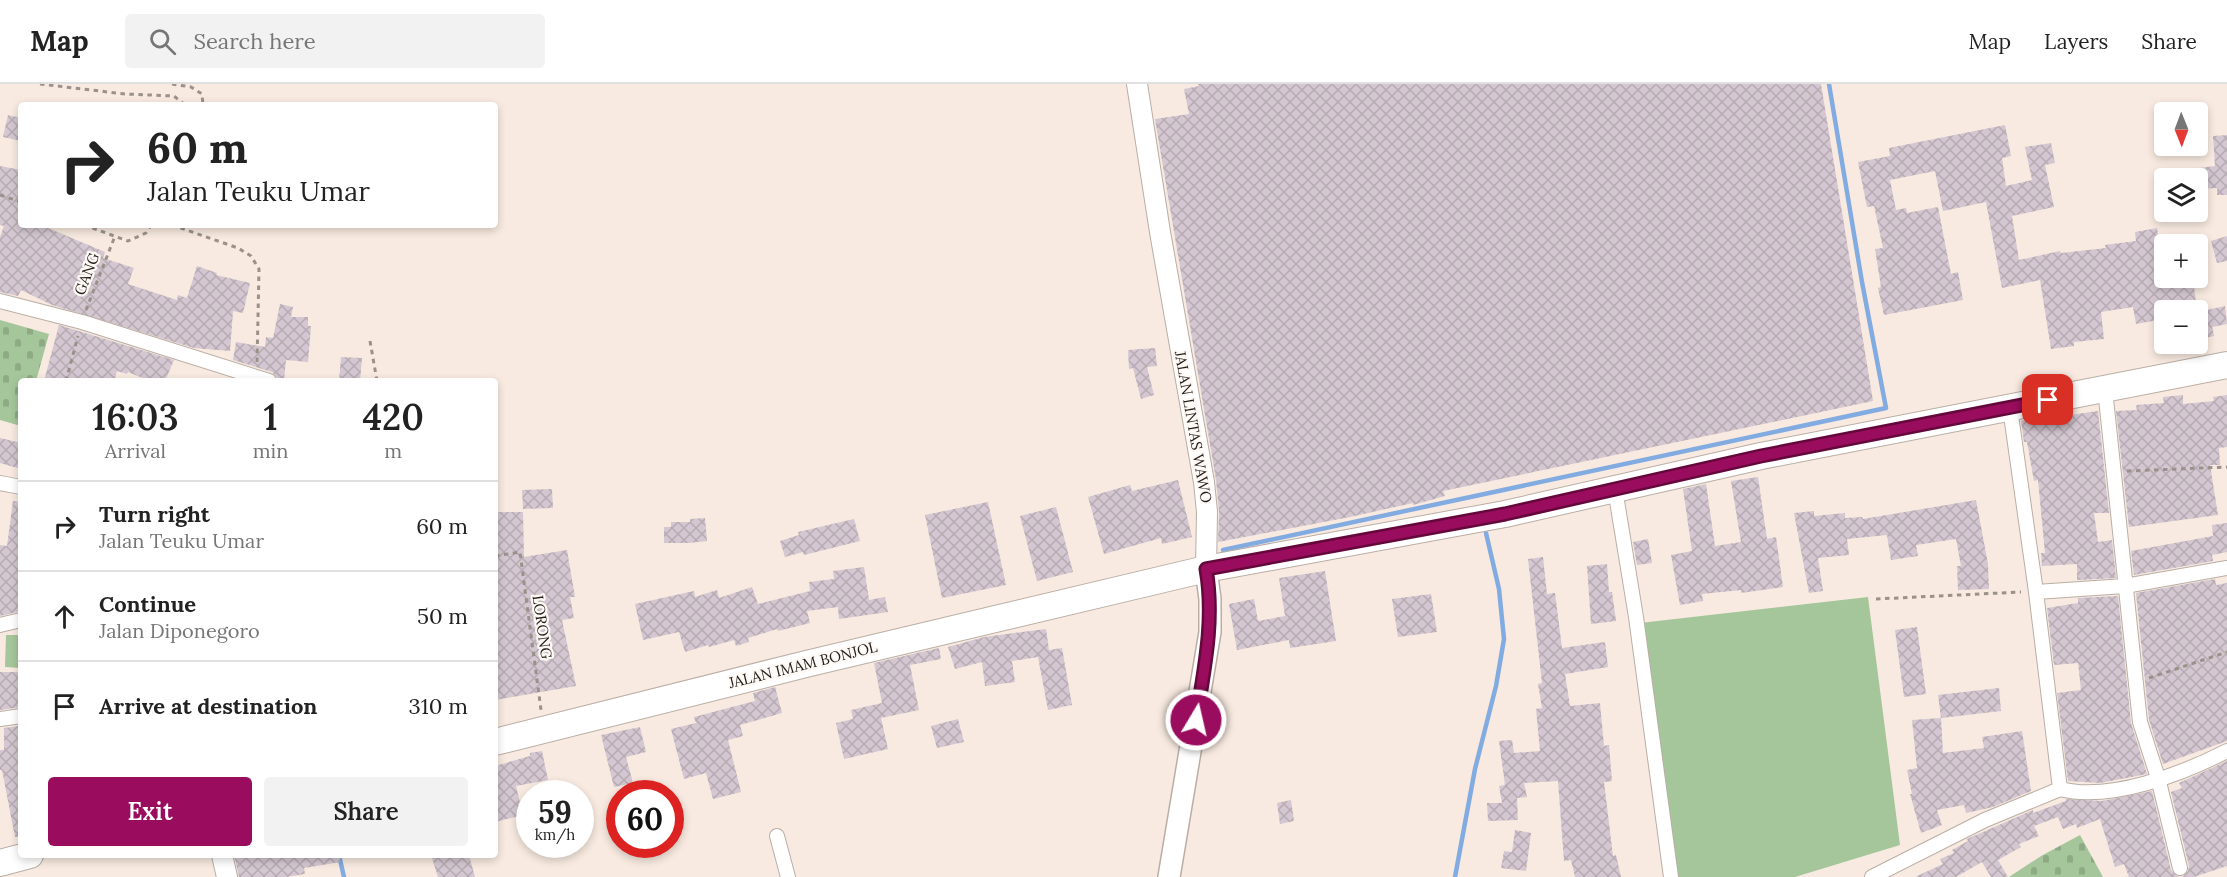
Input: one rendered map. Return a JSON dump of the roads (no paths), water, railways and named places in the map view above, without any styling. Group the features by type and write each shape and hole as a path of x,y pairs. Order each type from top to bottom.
{"highway":[{"name":"JALAN IMAM BONJOL","path":"498,741 817,661 1206,569 1505,514 1761,456 2227,365"},
{"path":"0,863 19,858"}],"main road":[{"name":"JALAN LINTAS WAWO","path":"1168,877 1209,632 1210,599 1206,569"}],"street":[{"name":"JALAN LINTAS WAWO","path":"1137,84 1204,482 1207,512 1206,569"},
{"path":"0,301 82,322 260,378"},
{"path":"2105,389 2140,722 2158,778 2180,868"},
{"path":"2010,408 2036,592 2060,789"},
{"path":"0,483 18,486"},
{"path":"1615,489 1636,617 1671,877"},
{"path":"2036,592 2125,586 2227,568"},
{"path":"0,625 18,621"},
{"path":"0,719 18,716"},
{"path":"1872,877 1985,820 2060,789 2096,793 2125,789 2227,752"},
{"path":"777,836 788,877"},
{"path":"223,858 227,877"}],"waterway":[{"path":"1223,550 1886,408 1862,282 1829,84"},
{"path":"1455,877 1475,769 1496,686 1504,639 1499,589 1486,533"},
{"path":"340,858 344,877"}]}
